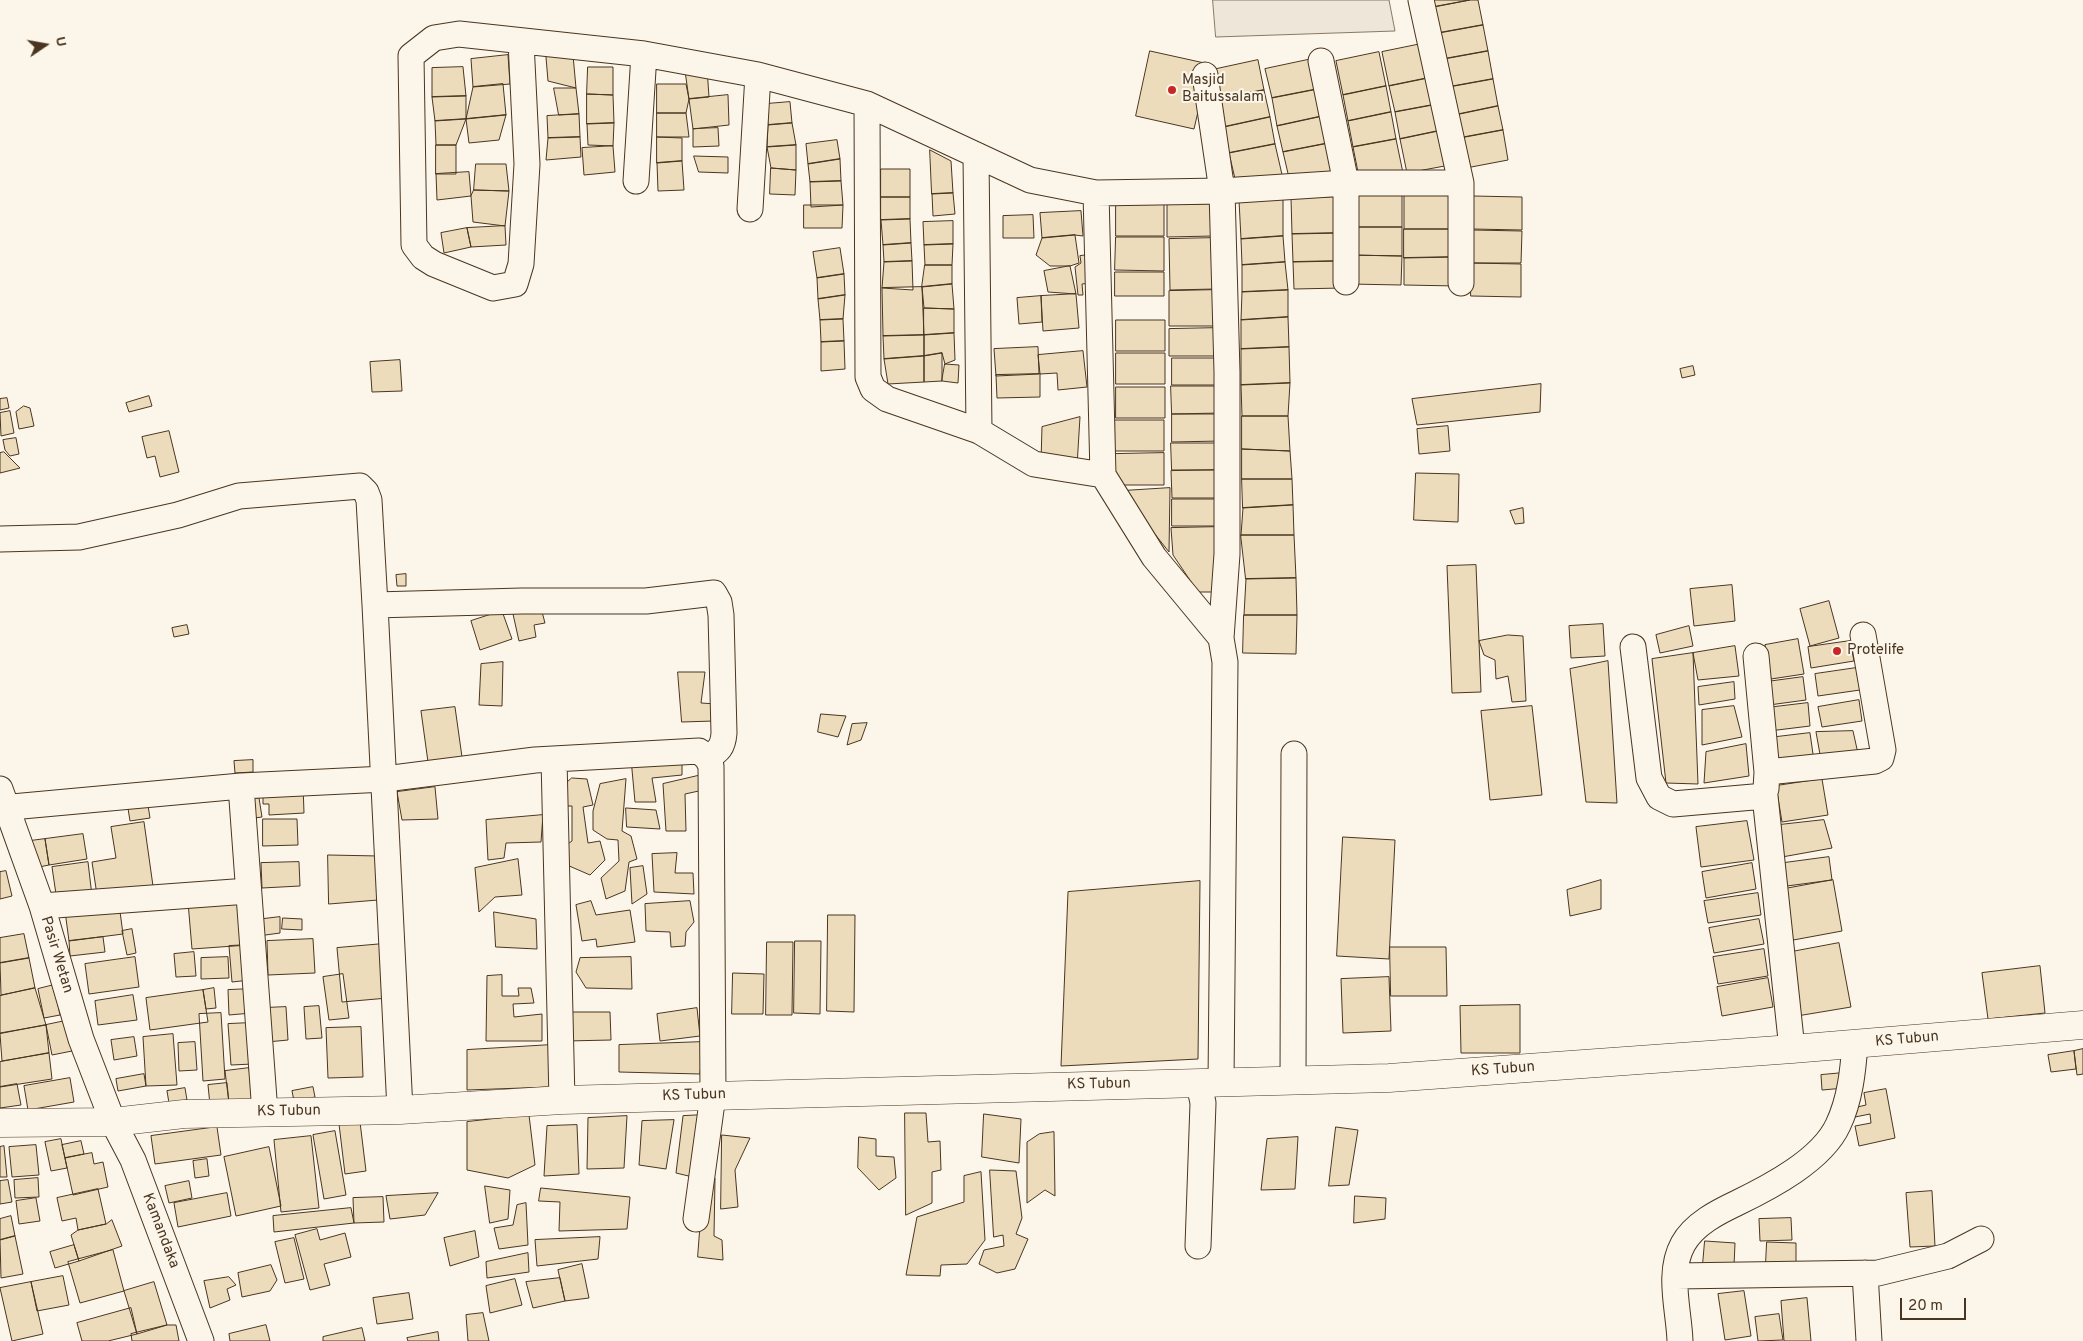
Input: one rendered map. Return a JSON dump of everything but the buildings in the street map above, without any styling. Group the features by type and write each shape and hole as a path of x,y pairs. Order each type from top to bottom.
{"main road":[{"name":"KS Tubun","path":"0,1123 113,1122 184,1114 400,1110 562,1100 713,1095 1388,1078 1792,1049 2083,1025"}],"street":[{"path":"1421,0 1460,182 1461,283"},
{"path":"521,42 527,164 521,264 515,284 494,288 434,264 423,257 414,245 411,56 434,38 459,34 644,54 758,75 867,104 1030,180 1096,193 1222,191 1346,183 1460,182"},
{"path":"636,182 644,54"},
{"path":"1321,61 1346,183 1346,282"},
{"path":"750,209 758,75"},
{"path":"1198,1246 1203,1103 1210,1083 1225,662 1221,638 1227,554 1227,372 1222,191 1205,75"},
{"path":"867,104 868,377 873,389 887,399 979,432 1034,464 1103,476"},
{"path":"976,155 979,432"},
{"path":"1096,193 1103,476 1154,557 1221,638"},
{"path":"0,539 79,536 178,516 239,496 360,486 366,492 369,500 385,779 400,1110"},
{"path":"375,605 522,601 646,601 714,593 719,602 721,615 724,734 723,744 719,751 708,758"},
{"path":"1633,647 1649,778 1659,797 1673,804 1875,761 1881,758 1883,750 1863,635"},
{"path":"1756,656 1766,784 1792,1049"},
{"path":"2,801 385,779 554,759 699,751 708,758 711,766 713,1095 696,1219"},
{"path":"1293,1080 1294,754"},
{"path":"554,759 562,1100"},
{"path":"241,786 264,1113"},
{"name":"Pasir Wetan","path":"2,801 42,906 81,1039 113,1122"},
{"path":"42,906 248,891"},
{"path":"1680,1341 1674,1289 1684,1244 1700,1224 1792,1172 1822,1148 1838,1126 1847,1100 1852,1077 1855,1044"},
{"name":"Kamandaka","path":"113,1122 133,1160 201,1341"},
{"path":"1676,1276 1878,1273 1918,1265 1948,1256 1981,1239"},
{"path":"1864,1273 1869,1341"}],"shaded area":[{"path":"1213,0 1389,0 1395,31 1216,37"}],"place":[{"name":"Masjid Baitussalam","path":"1172,90"},
{"name":"Protelife","path":"1837,651"}]}
